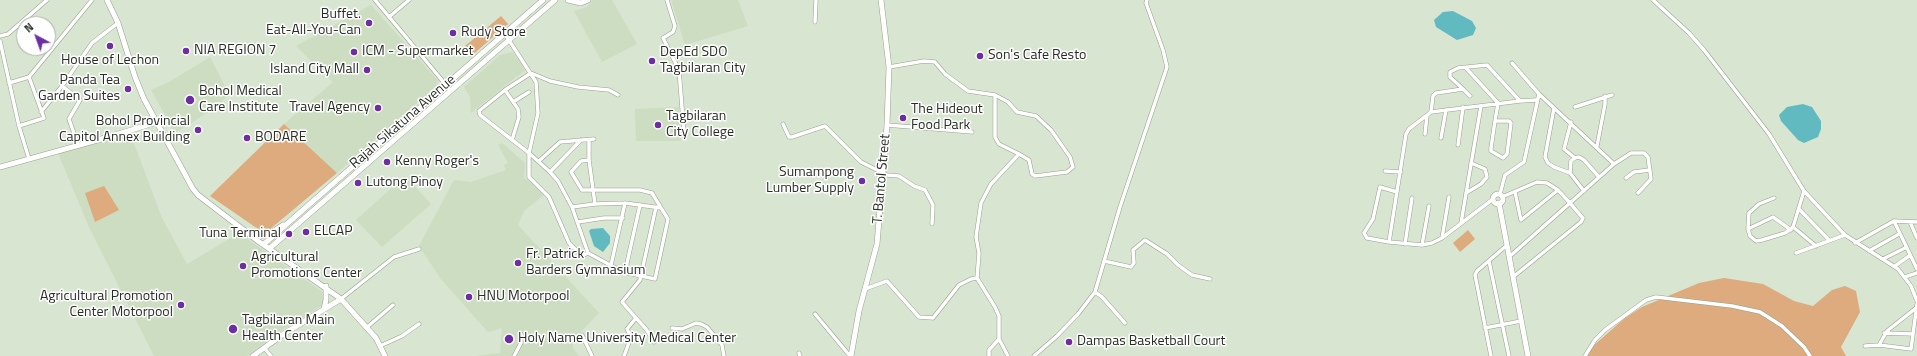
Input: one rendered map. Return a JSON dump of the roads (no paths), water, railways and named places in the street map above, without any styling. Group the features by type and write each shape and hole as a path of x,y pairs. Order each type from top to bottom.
{"main road":[{"path":"107,0 118,23 135,77 156,122 193,189 198,195 254,237 326,286 341,299 380,346 385,356"},
{"name":"Rajah Sikatuna Avenue","path":"264,244 543,0"},
{"path":"270,248 555,0"},
{"path":"568,0 581,3 588,0"},
{"name":"T. Bantol Street","path":"851,356 865,289 877,244 887,124 889,66 881,0"},
{"path":"454,78 458,84"},
{"path":"0,167 156,122"},
{"path":"338,179 344,184"},
{"path":"1499,204 1494,202 1493,199 1495,194 1501,196 1502,200 1499,204 1528,356"},
{"path":"254,237 268,234 278,227 286,225"},
{"path":"324,310 326,286"},
{"path":"253,356 341,299"}],"street":[{"path":"0,36 8,34 47,0"},
{"path":"9,83 29,77 92,0"},
{"path":"375,0 451,91"},
{"path":"389,17 409,0"},
{"path":"667,0 675,26 673,32 662,38 679,70 684,133"},
{"path":"815,22 816,0"},
{"path":"1034,356 1057,336 1078,314 1095,292 1120,207 1167,67 1163,50 1146,3 1147,0"},
{"path":"1652,0 1689,33 1704,50 1769,134 1804,191 1845,235 1855,243 1895,266 1915,290 1917,305 1912,348 1910,350 1879,345 1865,346"},
{"path":"41,112 62,86 92,43 118,23"},
{"path":"505,34 536,82 538,113 530,153 529,177 549,197 569,243 582,256 588,252"},
{"path":"0,41 19,126 29,159"},
{"path":"889,66 924,61 935,62 945,74 968,91 995,95 1008,102 1017,112 1036,116 1052,130 1070,157 1073,167 1067,172 1035,176 1032,174 1028,160 998,144 995,137 995,95"},
{"path":"1512,63 1539,94 1597,146 1614,164"},
{"path":"1470,96 1450,77 1450,72 1458,68 1487,65 1520,101"},
{"path":"1466,68 1498,103"},
{"path":"531,73 505,90 482,108 479,113 530,153 558,181 572,207 588,252 625,272 655,279 668,219 652,193 640,190 582,190 571,172 581,161 589,160"},
{"path":"531,73 550,81 578,87 609,90 618,95"},
{"path":"19,126 44,118 29,77"},
{"path":"62,86 80,100 69,119 78,145"},
{"path":"1431,112 1433,96 1436,93 1463,89"},
{"path":"505,90 518,109 519,117 512,140"},
{"path":"513,102 529,92"},
{"path":"1513,276 1583,218 1558,190 1547,183 1537,182 1515,192 1501,196 1505,175 1524,162 1536,100 1539,94"},
{"path":"1575,106 1612,94"},
{"path":"1597,146 1605,104 1605,96"},
{"path":"1389,242 1407,132 1431,112 1498,103 1536,100"},
{"path":"1495,121 1509,121 1512,123 1507,154 1503,158 1491,152 1495,121 1498,103"},
{"path":"1460,224 1481,106"},
{"path":"1458,145 1463,107"},
{"path":"1554,108 1545,157 1548,163 1554,167 1570,173 1584,191"},
{"path":"1441,138 1446,110"},
{"path":"1425,134 1427,115"},
{"path":"1570,122 1564,149 1575,158 1579,157 1584,160 1599,177"},
{"path":"783,124 789,137 792,138 825,126 861,162 882,173 899,176 928,193 933,206 932,224"},
{"path":"887,124 972,132"},
{"path":"539,161 557,143 594,139"},
{"path":"550,172 581,140"},
{"path":"589,140 589,160 595,204"},
{"path":"1509,257 1614,164 1631,153 1644,153 1648,157 1651,179 1638,193"},
{"path":"1008,356 999,339 999,316 991,298 977,278 979,253 976,237 981,203 991,184 1002,170 1015,160 1019,154"},
{"path":"1570,173 1571,162 1575,158"},
{"path":"1466,193 1481,184 1487,177 1485,169 1471,164"},
{"path":"1626,178 1634,172 1650,170"},
{"path":"1385,171 1400,172"},
{"path":"1397,192 1380,187 1373,219 1364,233 1367,238 1405,244 1422,245 1432,243 1442,238 1493,199"},
{"path":"1515,192 1521,220 1558,190"},
{"path":"1774,198 1751,209 1748,213 1748,229 1750,236 1756,241 1792,228 1804,191"},
{"path":"1442,238 1449,197"},
{"path":"1405,244 1412,198"},
{"path":"572,207 595,204 625,203 661,208"},
{"path":"612,265 625,203"},
{"path":"625,272 640,205"},
{"path":"1422,245 1429,206"},
{"path":"654,342 646,329 622,302 637,284 640,276 656,207"},
{"path":"1799,209 1829,240"},
{"path":"1748,229 1773,216 1816,246"},
{"path":"578,222 604,218 622,218"},
{"path":"1855,243 1894,221 1917,222"},
{"path":"1894,221 1905,248 1917,269"},
{"path":"1910,222 1917,238"},
{"path":"1869,251 1899,234"},
{"path":"1796,253 1845,235"},
{"path":"1104,261 1131,267 1134,263 1133,250 1145,240 1167,254 1178,265 1192,275 1210,279"},
{"path":"1491,356 1475,275 1506,246"},
{"path":"1883,259 1905,248"},
{"path":"341,299 394,257 419,249"},
{"path":"1895,266 1909,256"},
{"path":"1489,261 1509,356"},
{"path":"1905,277 1917,273"},
{"path":"865,289 887,281 919,317 933,318 959,285 971,279 977,278"},
{"path":"1095,292 1102,297 1125,323"},
{"path":"1585,356 1595,340 1605,330 1646,300 1656,297 1732,306 1760,312 1782,326 1804,347 1810,356"},
{"path":"366,328 393,304"},
{"path":"1879,345 1884,333 1917,305"},
{"path":"815,314 851,356"},
{"path":"624,356 631,337 627,329 636,318"},
{"path":"1485,328 1503,326 1521,321"},
{"path":"672,328 682,329 696,323 701,324 707,328 722,345 724,356"},
{"path":"380,346 402,336 419,324"},
{"path":"1884,333 1913,334"},
{"path":"514,356 521,343 521,334"},
{"path":"582,335 592,356"},
{"path":"988,356 990,350 999,339"},
{"path":"264,348 271,356"}],"water":[{"path":"1453,11 1472,21 1476,28 1473,35 1457,40 1436,27 1434,20 1443,12"},
{"path":"1803,104 1812,107 1821,121 1821,129 1818,137 1804,143 1798,140 1781,121 1779,115 1787,107"},
{"path":"603,228 610,236 610,243 603,252 594,246 589,231 591,229"}],"place":[{"name":"Buffet. Eat-All-You-Can","path":"369,23"},
{"name":"Rudy Store","path":"453,33"},
{"name":"House of Lechon","path":"110,46"},
{"name":"NIA REGION 7","path":"186,51"},
{"name":"ICM - Supermarket","path":"354,52"},
{"name":"Son's Cafe Resto","path":"980,56"},
{"name":"DepEd SDO Tagbilaran City","path":"652,61"},
{"name":"Island City Mall","path":"367,70"},
{"name":"Panda Tea Garden Suites","path":"128,89"},
{"name":"Bohol Medical Care Institute","path":"190,100"},
{"name":"Travel Agency","path":"378,108"},
{"name":"The Hideout Food Park","path":"903,118"},
{"name":"Tagbilaran City College","path":"658,125"},
{"name":"Bohol Provincial Capitol Annex Building","path":"198,130"},
{"name":"BODARE","path":"247,138"},
{"name":"Kenny Roger's","path":"387,162"},
{"name":"Sumampong Lumber Supply","path":"862,181"},
{"name":"Lutong Pinoy","path":"358,183"},
{"name":"ELCAP","path":"306,232"},
{"name":"Tuna Terminal","path":"289,234"},
{"name":"Fr. Patrick Barders Gymnasium","path":"518,263"},
{"name":"Agricultural Promotions Center","path":"243,266"},
{"name":"HNU Motorpool","path":"469,297"},
{"name":"Agricultural Promotion Center Motorpool","path":"181,305"},
{"name":"Tagbilaran Main Health Center","path":"233,329"},
{"name":"Holy Name University Medical Center","path":"509,339"},
{"name":"Dampas Basketball Court","path":"1069,342"}]}
